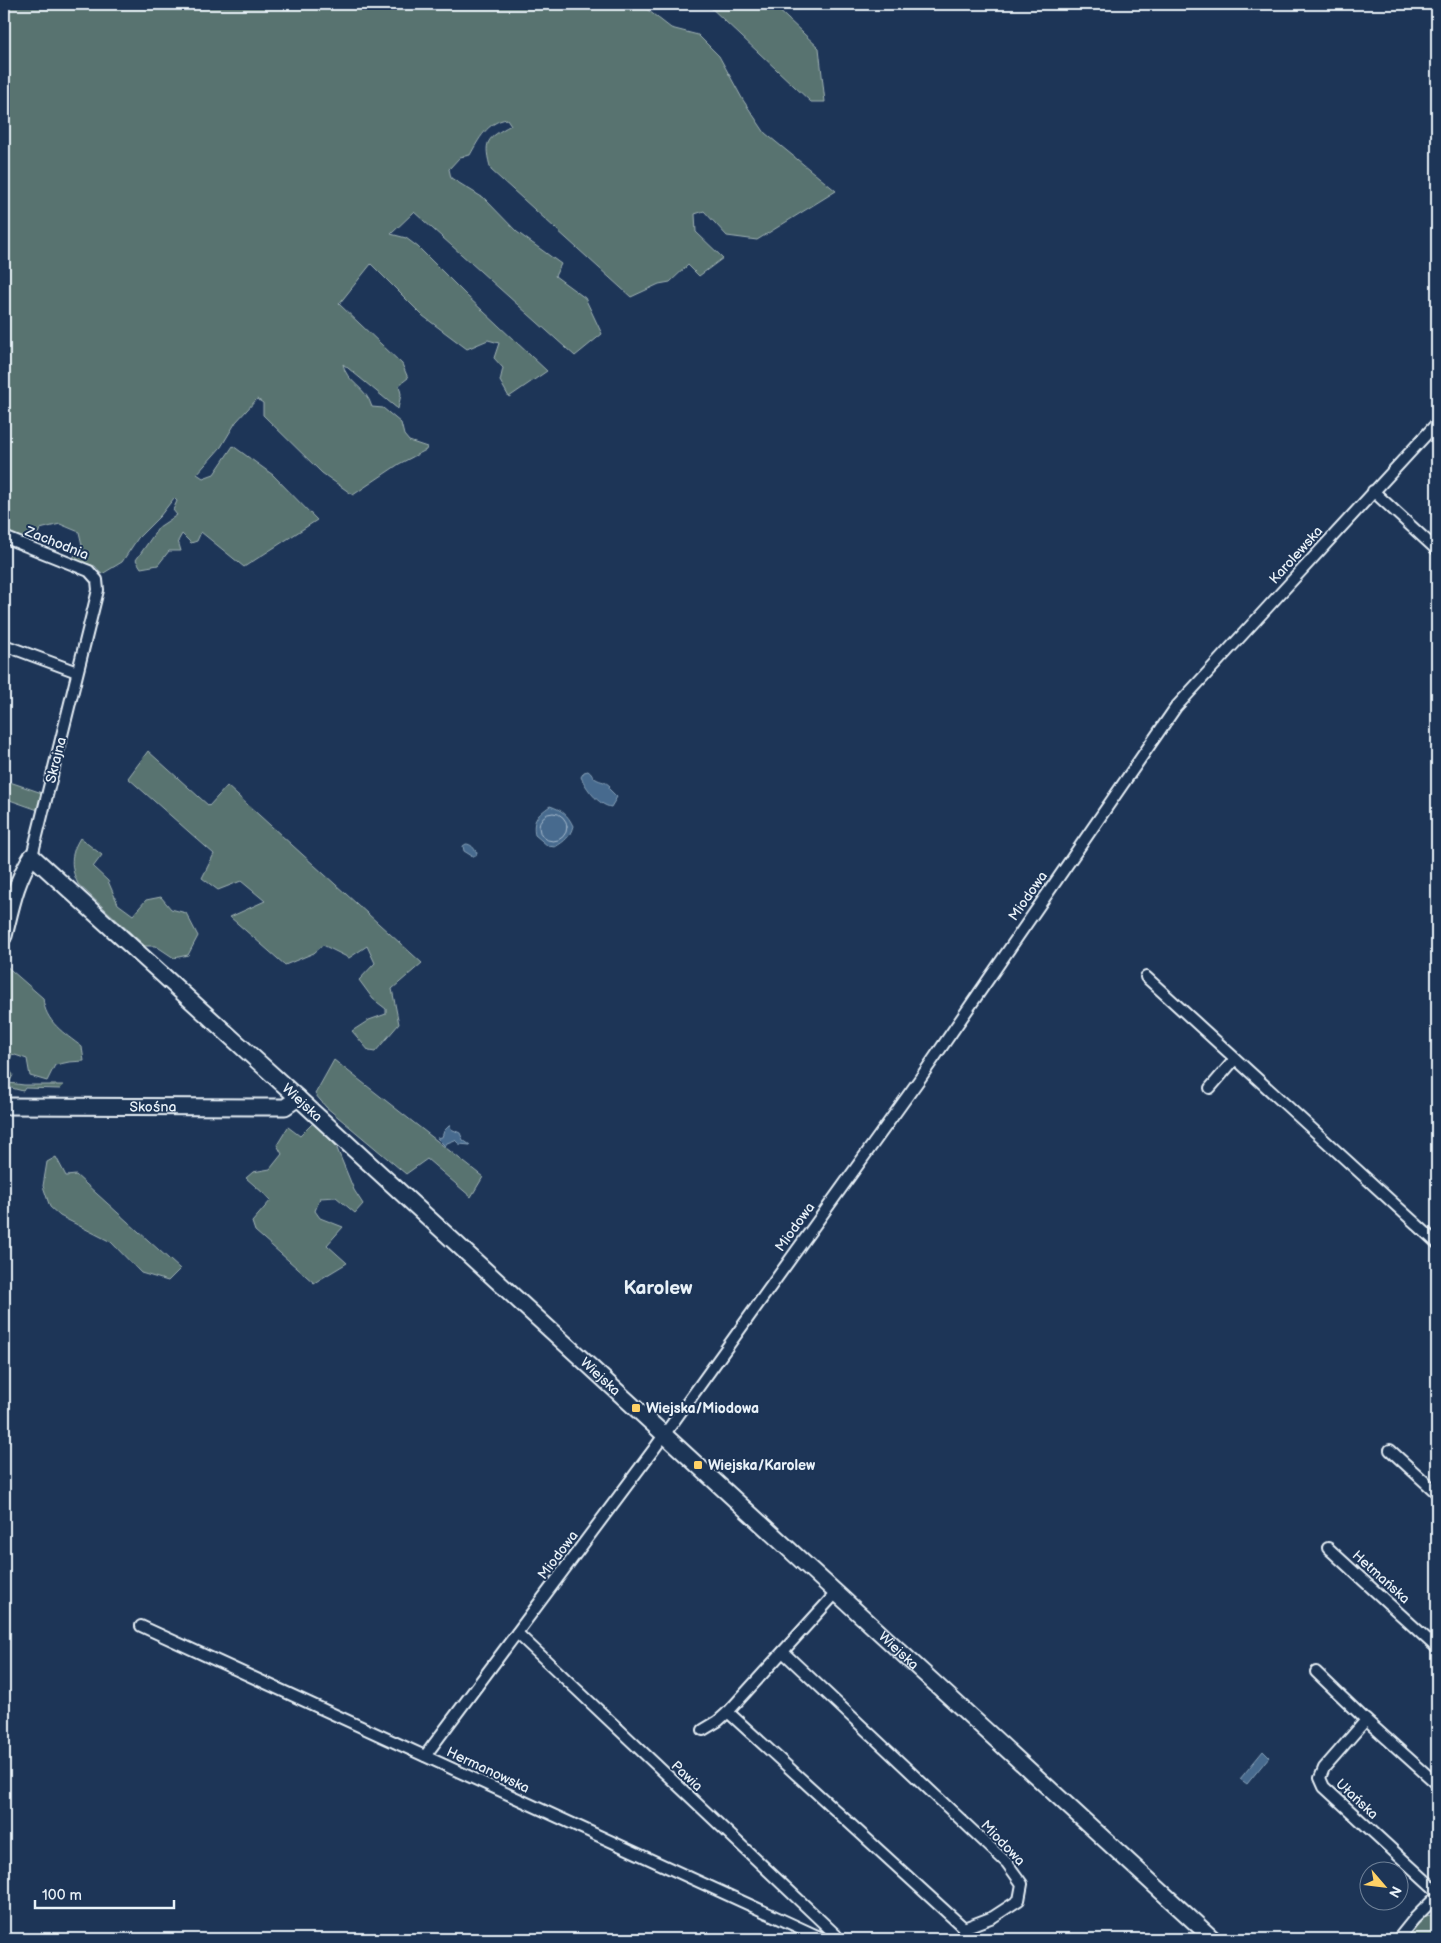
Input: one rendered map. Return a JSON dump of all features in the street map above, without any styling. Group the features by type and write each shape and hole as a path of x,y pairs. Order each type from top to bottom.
{"street":[{"name":"Karolewska","path":"1176,707 1373,491 1436,425"},
{"path":"1373,491 1437,550"},
{"name":"Zachodnia","path":"4,537 89,571 96,580"},
{"name":"Skrajna","path":"4,936 17,885 23,870 32,856 96,601 98,590 96,580"},
{"path":"4,645 77,672"},
{"name":"Miodowa","path":"425,1756 664,1435 919,1080 1176,707"},
{"name":"Wiejska","path":"32,856 836,1593 1206,1937"},
{"path":"1146,977 1437,1243"},
{"path":"1210,1088 1235,1059"},
{"name":"Skośna","path":"4,1106 285,1107 298,1098"},
{"path":"1390,1450 1437,1493"},
{"name":"Hetmańska","path":"1328,1548 1437,1648"},
{"path":"703,1730 728,1712 836,1593"},
{"name":"Hermanowska","path":"141,1626 824,1939"},
{"name":"Pawia","path":"517,1633 836,1935 835,1939"},
{"name":"Miodowa","path":"783,1652 1007,1863 1022,1884 1019,1900 993,1917 964,1928"},
{"path":"1316,1672 1437,1784"},
{"path":"728,1712 964,1928 961,1939"},
{"name":"Ułańska","path":"1366,1720 1324,1768 1320,1778 1324,1787 1437,1891"},
{"path":"1398,1939 1414,1919 1437,1896"}],"green space":[{"path":"4,4 640,4 671,28 698,35 719,56 743,100 765,133 836,191 757,240 727,236 704,211 695,214 696,232 723,258 699,276 688,265 670,282 659,284 631,297 491,170 487,153 489,142 496,134 511,125 507,119 494,124 484,132 470,155 460,157 449,169 451,178 485,199 517,232 561,264 555,276 585,298 602,334 575,356 414,212 391,234 406,238 418,247 547,371 509,397 500,381 503,368 494,358 499,343 488,340 467,349 423,316 371,264 339,304 402,364 408,378 399,385 401,394 398,409 343,364 348,376 365,394 372,407 383,408 401,423 404,435 409,441 427,447 426,450 399,464 353,495 322,473 263,415 263,403 257,399 236,422 221,447 197,474 203,478 214,474 233,446 273,475 317,520 244,567 201,532 197,541 191,543 182,534 178,541 181,551 169,551 158,565 141,568 136,560 159,527 177,515 173,510 177,501 174,498 160,516 138,538 122,562 102,574 95,566 72,559 82,545 79,532 60,524 40,529 36,539 26,537 22,539 4,532"},
{"path":"707,4 772,4 819,48 825,102 811,102"},
{"path":"148,751 209,806 227,786 422,963 392,989 399,1024 375,1052 369,1051 352,1031 369,1020 386,1014 386,1009 373,999 359,980 375,963 367,946 349,958 323,945 314,953 285,965 230,917 265,901 241,881 218,890 202,878 214,854 128,778"},
{"path":"4,780 42,793 38,810 4,798"},
{"path":"80,838 102,855 93,867 108,881 118,904 133,915 146,900 161,897 171,909 186,913 198,936 188,955 174,958 156,946 145,946 78,884 72,861 74,850"},
{"path":"4,964 43,998 47,1014 51,1020 62,1032 82,1047 84,1061 55,1065 47,1081 30,1076 27,1059 12,1054 8,1067 13,1075 9,1083 64,1085 60,1089 25,1088 23,1091 4,1086"},
{"path":"334,1060 483,1177 471,1197 427,1159 406,1174 326,1107 315,1094"},
{"path":"314,1122 336,1146 354,1190 363,1204 355,1213 336,1197 320,1198 315,1211 320,1218 343,1227 327,1245 347,1263 314,1283 255,1231 252,1222 271,1200 246,1178 253,1172 270,1169 282,1154 277,1145 288,1127 300,1136"},
{"path":"56,1157 66,1176 76,1175 180,1269 168,1281 141,1273 111,1242 60,1216 50,1207 43,1186 47,1162"},
{"path":"1432,1915 1437,1917 1437,1939 1406,1939 1425,1916"}],"water":[{"path":"588,771 595,778 610,786 609,789 617,797 611,807 597,800 586,786 581,777 584,772"},
{"path":"550,806 564,813 573,826 567,838 555,847 548,846 535,835 534,830 537,818"},
{"path":"466,844 474,848 477,853 476,856 472,856 464,851 463,846"},
{"path":"450,1125 451,1129 460,1133 463,1140 470,1145 459,1144 455,1140 447,1143 445,1146 437,1138 442,1137 444,1131"},
{"path":"1263,1751 1269,1757 1247,1784 1240,1779"}],"place":[{"name":"Wiejska/Miodowa","path":"636,1408"},
{"name":"Wiejska/Karolew","path":"698,1465"}],"district":[{"name":"Karolew","path":"658,1288"}]}
